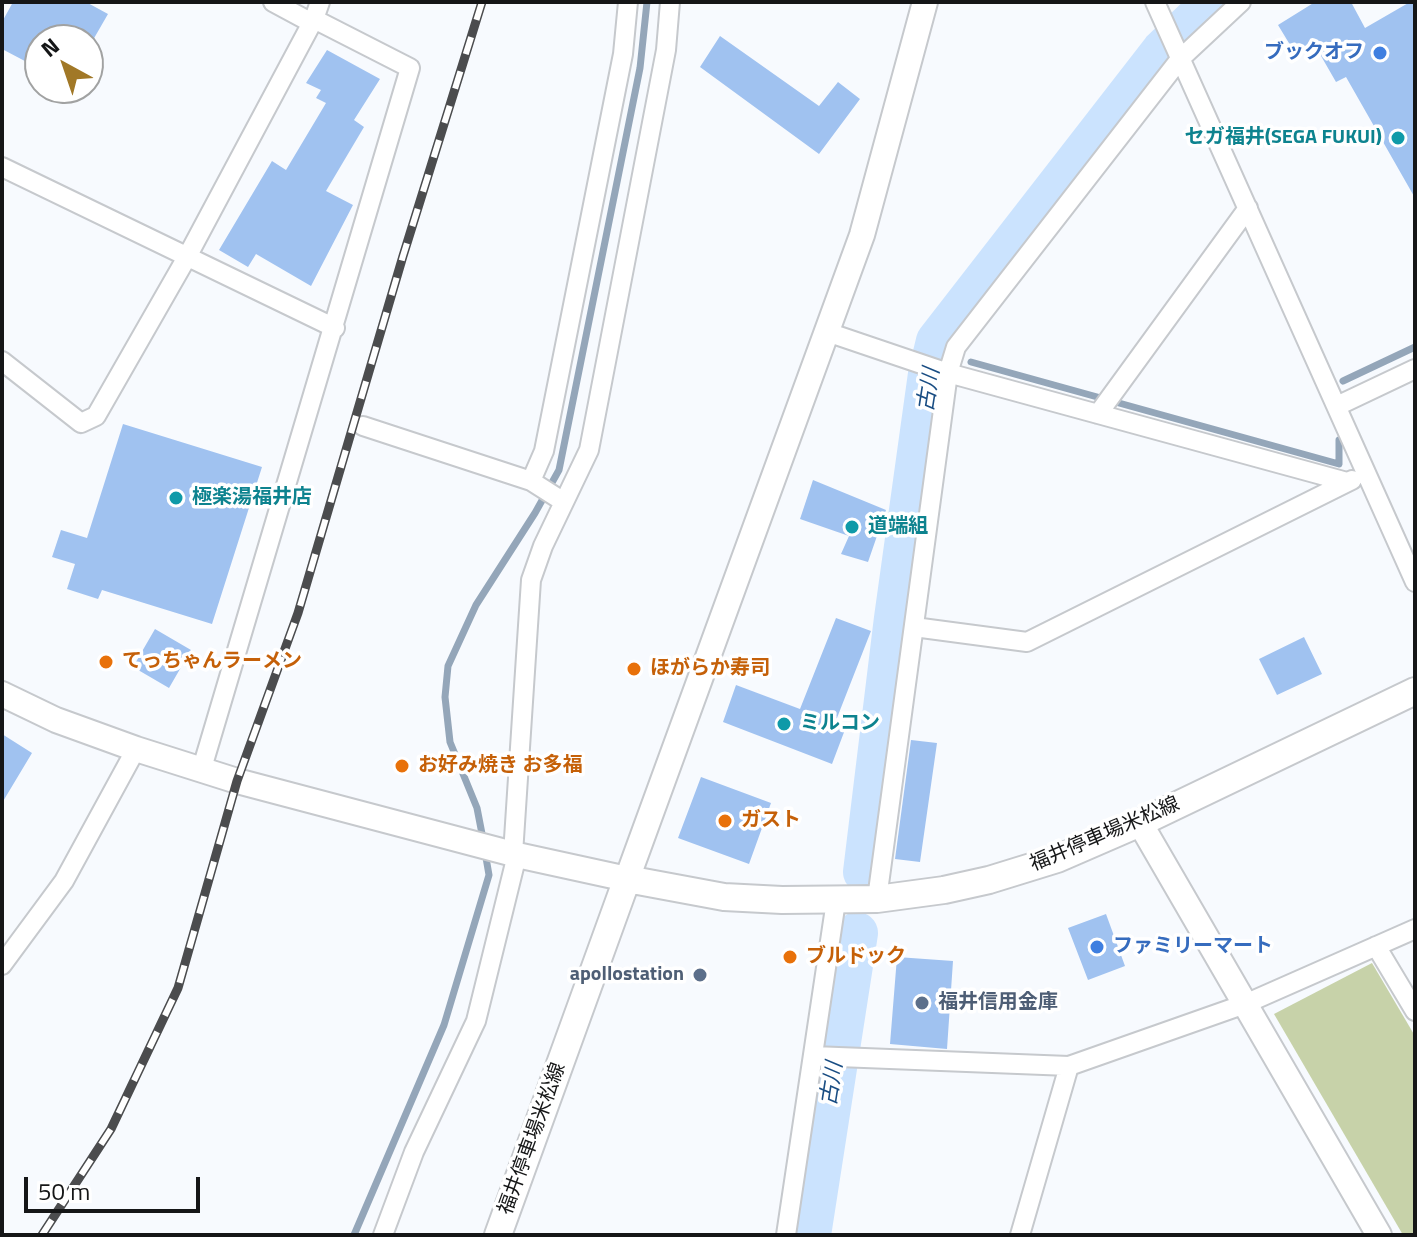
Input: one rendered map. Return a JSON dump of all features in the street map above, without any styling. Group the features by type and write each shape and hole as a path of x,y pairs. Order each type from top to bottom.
{"main road":[{"name":"福井停車場米松線","path":"498,1235 627,879 724,897 836,901 944,890 1057,859 1140,823 1415,691"}],"street":[{"path":"202,768 410,68 315,15 273,2"},
{"path":"531,481 544,451 623,54 628,2"},
{"path":"383,1235 414,1152 476,1021 515,855 531,580 543,546 589,450 666,50 670,2"},
{"path":"2,694 56,720 237,781 515,855 627,879 862,235 925,2"},
{"path":"1155,2 1415,582"},
{"path":"877,899 948,373 956,347 1180,59 1241,2"},
{"path":"2,361 81,423 96,416 187,257 315,15"},
{"path":"2,167 335,328"},
{"path":"1098,414 1248,208"},
{"path":"827,332 948,373 1347,482"},
{"path":"1337,406 1415,369"},
{"path":"363,426 531,481 564,502"},
{"path":"914,627 1027,642 1367,473"},
{"path":"2,965 64,881 136,749"},
{"path":"1140,823 1379,1235"},
{"path":"786,1235 836,901"},
{"path":"813,1056 1069,1066 1245,1004 1415,929"},
{"path":"1376,946 1415,1011"},
{"path":"1020,1235 1069,1066"}],"green space":[{"path":"1372,963 1415,1036 1415,1235 1403,1235 1274,1014"}],"building":[{"path":"13,2 86,2 108,14 102,24 24,24 24,61 2,49 2,22"},
{"name":"セガ福井(SEGA FUKUI)","path":"1315,2 1351,2 1365,28 1415,2 1415,198 1346,77 1336,82 1313,42 1295,53 1278,25"},
{"path":"720,36 819,106 838,82 860,99 819,154 700,67"},
{"path":"327,50 380,79 354,120 364,127 326,191 353,205 311,286 256,254 248,267 219,250 272,161 286,170 326,103 316,98 321,90 306,83"},
{"name":"極楽湯福井店","path":"123,424 262,467 212,624 102,590 98,599 67,589 75,564 52,557 61,530 87,538"},
{"name":"道端組","path":"813,480 886,510 868,562 841,554 849,536 800,519"},
{"path":"836,618 871,631 835,723 846,727 832,764 723,722 736,685 800,709"},
{"path":"155,629 191,650 169,688 133,667"},
{"path":"1304,637 1322,674 1277,695 1259,659"},
{"path":"2,734 32,753 2,803"},
{"path":"911,740 937,743 920,862 895,859"},
{"name":"ガスト","path":"701,777 771,803 749,864 678,838"},
{"name":"ファミリーマート","path":"1106,914 1125,966 1088,980 1068,928"},
{"name":"福井信用金庫","path":"897,957 953,961 947,1049 890,1044"}],"waterway":[{"path":"483,839 477,808 450,742 445,697 448,666 476,605 559,470 640,68 647,2"},
{"name":"古川","path":"864,872 895,618 929,374 937,341 1162,51 1213,2"},
{"path":"1343,381 1415,347"},
{"path":"971,362 1339,464 1339,440"},
{"path":"354,1235 444,1025 489,875 485,852"},
{"name":"古川","path":"810,1235 857,933"}],"railway":[{"path":"42,1235 111,1129 178,988 237,781 298,613 403,256 482,2"}],"place":[{"name":"ブックオフ","path":"1380,53"},
{"name":"セガ福井(SEGA FUKUI)","path":"1398,138"},
{"name":"極楽湯福井店","path":"176,498"},
{"name":"道端組","path":"852,527"},
{"name":"てっちゃんラーメン","path":"106,662"},
{"name":"ほがらか寿司","path":"634,669"},
{"name":"ミルコン","path":"784,724"},
{"name":"お好み焼き お多福","path":"402,766"},
{"name":"ガスト","path":"725,821"},
{"name":"ファミリーマート","path":"1097,947"},
{"name":"ブルドック","path":"790,957"},
{"name":"apollostation","path":"700,975"},
{"name":"福井信用金庫","path":"922,1003"}]}
